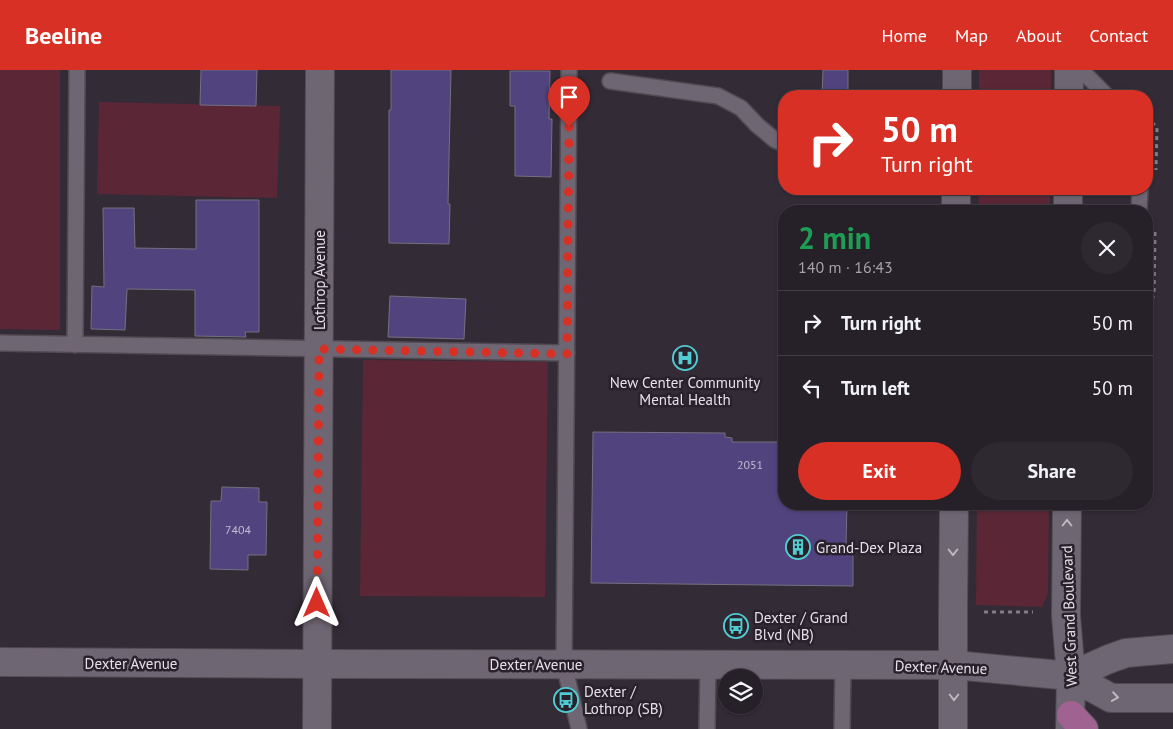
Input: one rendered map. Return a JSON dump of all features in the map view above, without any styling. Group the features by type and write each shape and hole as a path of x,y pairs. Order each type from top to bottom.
{"street":[{"name":"Lothrop Avenue","path":"317,729 320,70"},
{"path":"957,70 957,90"},
{"path":"1069,70 1069,90"},
{"path":"954,510 954,729"},
{"name":"West Grand Boulevard","path":"1067,510 1066,616 1075,724"},
{"path":"1072,676 1109,659 1126,654 1173,649"},
{"name":"Dexter Avenue","path":"0,662 954,665 1072,676 1111,698 1173,698"}],"lane":[{"path":"75,345 77,70"},
{"path":"569,70 564,664 579,729"},
{"path":"1081,70 1101,90"},
{"path":"610,81 718,96 741,108 757,125 778,141"},
{"path":"0,343 567,354"},
{"path":"842,729 843,664"},
{"path":"707,729 708,665"}],"path":[{"path":"978,612 1033,612"}],"shaded area":[{"path":"0,70 60,70 60,330 0,329"},
{"path":"979,70 1051,70 1051,90 979,90"},
{"path":"99,102 280,106 277,198 97,194"},
{"path":"979,195 1050,195 1050,205 978,205"},
{"path":"363,360 548,362 545,597 360,596"},
{"path":"977,510 1049,510 1048,593 1042,607 976,605"}],"building":[{"path":"201,70 257,70 256,106 200,105"},
{"path":"391,70 451,70 449,244 389,243 389,110 391,110"},
{"path":"823,70 848,70 848,90 822,90"},
{"path":"510,71 550,71 549,119 552,119 551,177 515,176 515,106 510,106"},
{"path":"196,200 259,200 259,332 245,332 246,337 195,336 195,290 127,289 125,330 91,329 92,286 104,287 103,208 134,208 135,248 196,249"},
{"path":"390,296 466,299 464,339 388,337"},
{"path":"593,432 725,433 725,437 732,438 732,442 778,442 778,510 847,510 846,545 853,544 853,586 591,583"},
{"path":"222,487 259,488 259,502 267,502 266,555 248,555 248,570 210,569 211,501 221,501"}],"place":[{"name":"New Center Community Mental Health","path":"685,358"},
{"name":"Grand-Dex Plaza","path":"798,547"},
{"name":"Dexter / Grand Blvd (NB)","path":"736,626"},
{"name":"Dexter / Lothrop (SB)","path":"566,700"}],"route":[{"path":"317,603 319,349 567,354 569,127"}]}
